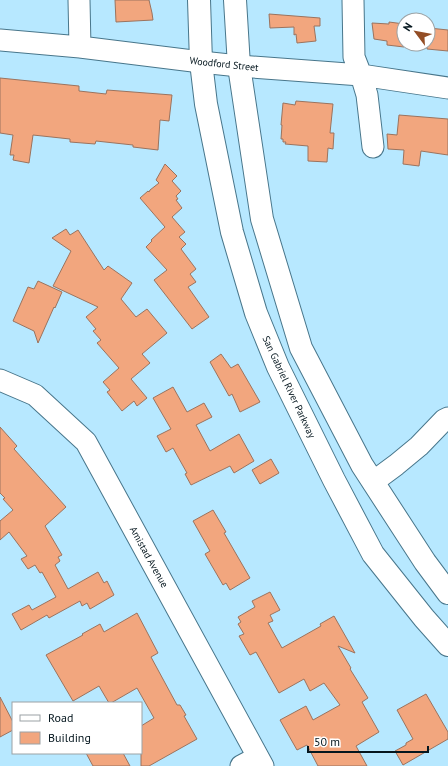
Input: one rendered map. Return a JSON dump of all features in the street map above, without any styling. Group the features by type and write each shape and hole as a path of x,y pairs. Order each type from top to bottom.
{"main road":[{"name":"San Gabriel River Parkway","path":"199,0 201,62 206,104 232,232 256,313 278,367 334,480 373,554 448,646"},
{"path":"235,0 239,66 262,219 301,348 368,474 425,562 448,593"},
{"path":"334,480 368,474"}],"street":[{"path":"79,0 80,47"},
{"path":"353,0 354,57 367,95 373,147"},
{"name":"Woodford Street","path":"0,40 80,47 239,66 361,75 448,88"},
{"name":"Amistad Avenue","path":"0,380 35,395 86,442 254,763"},
{"path":"368,474 396,465 419,446 444,420 448,418"}],"building":[{"path":"115,0 149,0 153,20 116,22"},
{"path":"269,14 320,18 320,26 314,26 316,41 297,43 296,34 294,35 294,27 270,28"},
{"path":"389,22 396,23 396,46 387,45 387,41 374,39 372,23 389,24"},
{"path":"436,29 448,30 448,51 436,50"},
{"path":"0,78 79,86 79,91 106,94 107,90 172,95 169,121 160,120 158,150 133,147 133,145 96,141 95,144 70,142 70,139 33,135 29,163 13,160 14,155 10,155 13,135 0,133"},
{"path":"296,101 333,104 330,133 334,133 333,149 328,148 327,162 308,161 308,146 285,144 286,142 283,142 283,139 281,139 283,103 295,105"},
{"path":"399,115 448,119 448,155 421,151 419,166 403,164 404,150 388,149 387,134 397,135"},
{"path":"165,164 177,176 172,181 181,191 176,196 178,199 176,200 182,208 172,217 185,232 179,237 186,244 181,249 196,269 190,274 196,282 188,287 209,317 192,329 154,280 167,270 146,247 165,227 140,198 159,183 156,180"},
{"path":"66,229 70,235 78,230 104,270 108,266 132,283 121,299 136,317 147,309 167,333 142,354 150,363 131,379 147,398 137,406 134,401 122,411 107,392 110,390 103,382 119,368 97,343 101,340 93,331 96,329 86,317 98,307 53,286 71,251 52,238"},
{"path":"38,281 62,292 38,343 34,331 13,321 28,287 34,289"},
{"path":"221,354 231,368 238,364 260,402 240,412 232,394 229,396 210,362"},
{"path":"173,387 187,412 204,403 212,417 196,425 210,451 239,434 254,461 234,473 230,466 191,485 185,474 187,473 173,448 166,452 157,436 171,429 153,398"},
{"path":"0,427 17,446 14,449 66,507 45,526 62,555 58,557 60,561 55,565 68,589 98,572 104,583 107,581 114,595 90,609 87,603 82,606 80,601 49,618 47,615 21,630 12,614 29,605 32,610 56,597 42,572 40,573 35,565 28,569 21,559 27,556 9,532 0,540 0,521 13,510 3,499 5,498 0,493"},
{"path":"271,459 279,473 260,484 252,470"},
{"path":"213,510 226,532 224,533 250,578 230,590 226,583 223,585 205,554 210,551 193,521"},
{"path":"270,592 280,610 270,615 273,621 268,623 282,648 321,626 320,624 334,616 355,653 338,646 368,698 362,702 379,732 356,746 367,766 318,766 307,745 297,750 280,720 306,706 313,720 340,705 324,683 310,691 304,679 279,693 256,652 250,655 239,636 244,634 238,624 241,622 238,617 255,607 252,601"},
{"path":"137,613 158,653 151,657 177,705 180,705 186,715 184,716 197,739 149,766 141,766 142,725 154,718 137,688 113,702 108,702 99,686 73,701 46,655 100,624 104,632"},
{"path":"426,694 448,732 448,739 403,765 395,751 413,739 397,710"},
{"path":"0,697 12,720 12,731 0,737"},
{"path":"87,754 124,754 130,766 93,766"}]}
